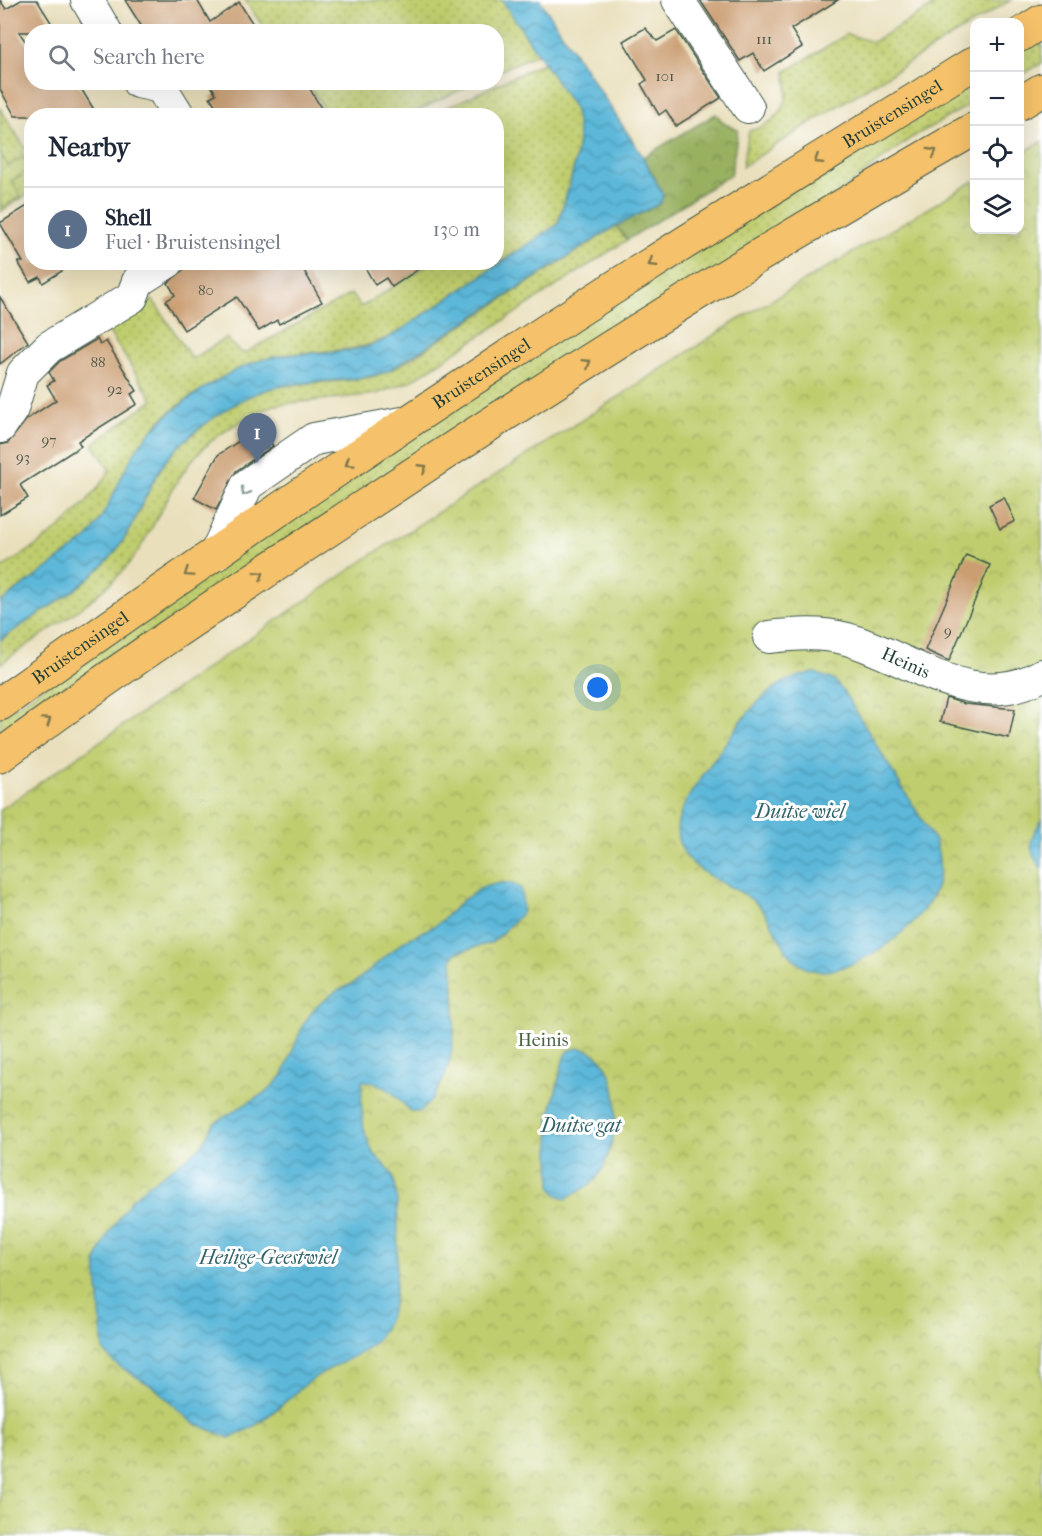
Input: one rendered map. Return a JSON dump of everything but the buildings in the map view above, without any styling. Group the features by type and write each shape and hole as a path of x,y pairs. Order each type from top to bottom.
{"main road":[{"path":"1024,32 1042,21"},
{"name":"Bruistensingel","path":"0,704 409,422 649,265 970,66"},
{"path":"1024,101 1042,90"},
{"path":"0,756 185,625 450,450 694,296 970,132"}],"street":[{"path":"87,0 101,24"},
{"path":"678,0 748,107"},
{"path":"163,90 174,108"},
{"path":"6,418 23,372 49,347 132,297 138,281 155,270"},
{"name":"Heinis","path":"769,638 820,634 844,639 937,676 983,690 1005,689 1042,675"}],"green space":[{"path":"245,0 502,0 539,53 504,69 504,24 261,24"},
{"path":"934,0 1011,0 982,18 970,18 970,25 742,167 749,131 776,117 785,102 787,83 785,72 847,34 873,42 933,6"},
{"path":"1042,34 1042,63 1024,74 1024,72 1024,45"},
{"path":"545,62 569,97 575,110 579,136 574,166 558,224 504,260 504,108 446,108 485,90 504,90 504,81"},
{"path":"970,78 970,104 911,138 822,205 0,740 0,717 428,423"},
{"path":"312,90 460,90 423,108 324,108"},
{"path":"0,108 24,146 24,197 0,212"},
{"path":"716,114 725,124 738,130 731,174 627,240 616,226 661,203 656,180 643,157"},
{"name":"Heinis","path":"1042,141 1042,1536 0,1536 0,810 373,554 733,323 970,183 970,234 1024,234 1024,152"},
{"path":"0,152 8,166 23,157 24,173 11,181 21,196 3,207 0,202"},
{"path":"616,226 627,240 411,381 376,394 275,405 243,420 221,434 202,449 184,471 140,548 118,576 76,611 0,664 0,640 99,570 125,538 166,461 175,450 210,420 235,404 261,392 292,385 356,380 391,370"},
{"path":"420,270 490,270 395,334 380,341 366,346 267,359 230,374 192,396 160,421 141,443 98,526 87,539 0,603 0,569 32,549 71,518 107,476 109,469 93,444 153,400 107,329 153,300 192,359 226,338 240,352 245,353 351,294 360,306"}],"water":[{"path":"502,0 540,0 643,157 663,194 661,203 616,226 388,371 353,379 280,386 246,398 222,412 186,439 166,460 125,538 99,570 0,640 0,603 87,539 133,455 144,440 157,425 192,397 229,374 265,359 344,351 379,342 395,334 490,270 504,270 504,260 558,224 577,151 578,136 574,108"},
{"name":"Duitse wiel","path":"815,673 834,680 844,692 935,841 940,866 935,890 927,904 916,919 900,934 865,958 828,971 812,970 795,960 761,908 746,895 694,865 682,850 677,835 679,820 694,788 748,713 771,691 784,683 798,676"},
{"path":"1042,820 1042,869 1034,856 1031,844 1034,833"},
{"name":"Heilige-Geestwiel","path":"510,883 521,888 523,912 493,942 456,953 452,958 455,1019 453,1040 444,1079 434,1096 420,1112 410,1111 383,1086 362,1081 362,1109 366,1135 373,1152 391,1173 397,1197 394,1300 383,1330 366,1349 317,1376 265,1418 242,1433 229,1438 192,1422 155,1388 114,1363 103,1350 96,1261 107,1236 131,1200 202,1145 214,1123 268,1091 283,1075 303,1025 315,1008 335,992 354,983 403,942 438,924 463,900 483,887"},
{"name":"Duitse gat","path":"579,1048 595,1054 606,1066 613,1083 616,1102 615,1122 612,1142 599,1174 588,1185 566,1199 556,1194 551,1185 549,1120 564,1057 570,1050"}],"place":[{"name":"Shell","path":"257,463"}]}
